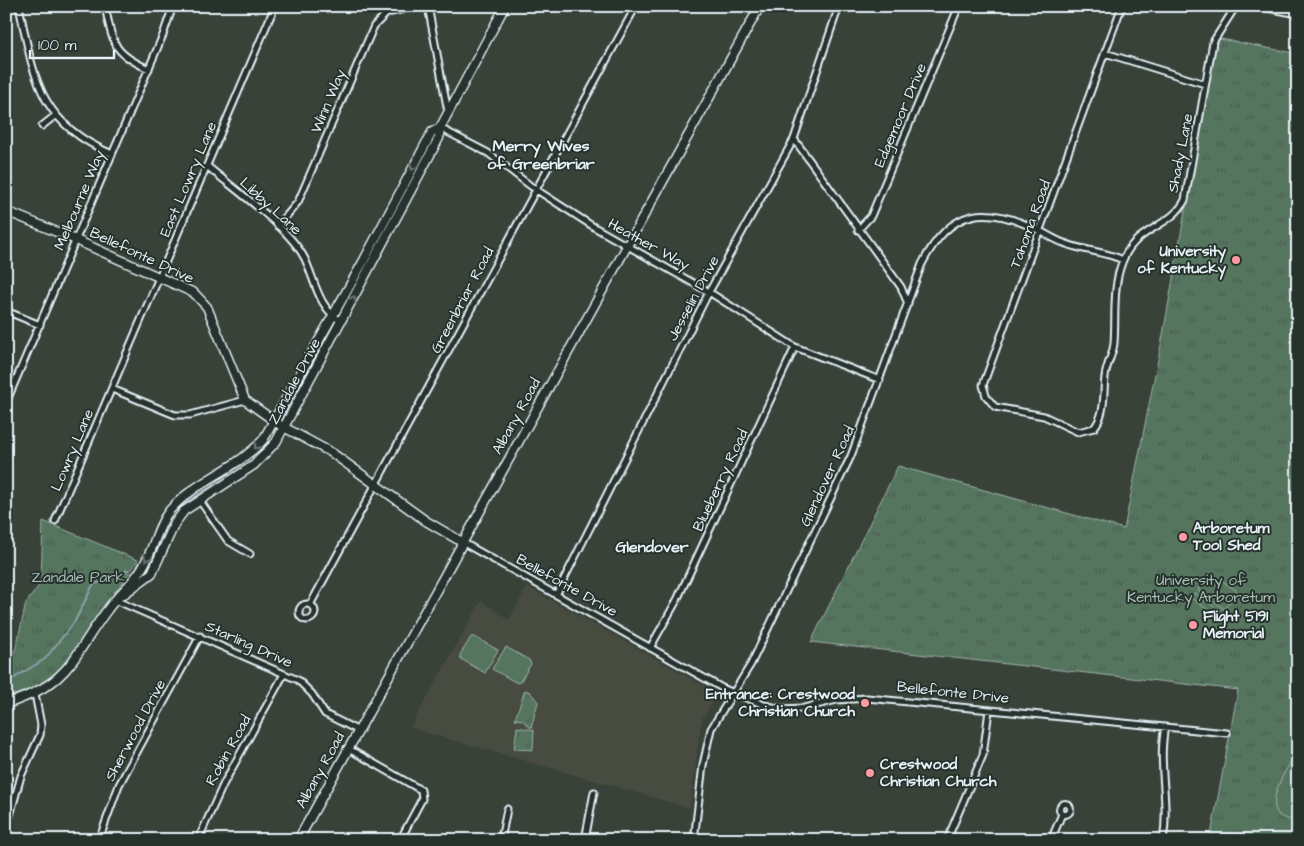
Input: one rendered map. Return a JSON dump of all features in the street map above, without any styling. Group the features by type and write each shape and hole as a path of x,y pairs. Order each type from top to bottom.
{"street":[{"path":"19,6 34,75 43,97 56,115 82,139 112,154"},
{"path":"105,6 116,47 126,58 149,69"},
{"name":"Melbourne Way","path":"6,403 149,69 173,6"},
{"name":"East Lowry Lane","path":"112,389 275,6"},
{"name":"Winn Way","path":"278,226 298,202 374,26 387,13 417,6"},
{"path":"428,6 448,112"},
{"name":"Zandale Drive","path":"116,600 152,573 178,518 259,460 276,442 439,138 440,128 448,112 505,6"},
{"name":"Greenbriar Road","path":"310,605 636,6"},
{"name":"Albany Road","path":"298,840 357,730 760,6"},
{"name":"Jesselin Drive","path":"556,595 709,292 794,138 839,6"},
{"name":"Edgemoor Drive","path":"858,230 871,216 959,6"},
{"name":"Tahoma Road","path":"1037,414 995,407 986,396 982,385 1007,314 1041,231 1122,6"},
{"name":"Shady Lane","path":"1037,414 1078,432 1090,430 1100,419 1103,408 1105,373 1114,345 1115,294 1123,260 1138,238 1170,218 1184,200 1205,84 1216,36 1236,6"},
{"path":"1257,6 1298,14"},
{"path":"1105,53 1205,84"},
{"path":"42,126 56,115"},
{"name":"Zandale Drive","path":"6,704 35,694 57,679 72,665 116,600 143,568 168,512 189,493 250,453 263,440 331,315 363,262 432,132 440,128"},
{"name":"Heather Way","path":"440,128 488,153 587,224 709,292 795,347 880,380"},
{"path":"794,138 858,230 901,287 908,304"},
{"name":"Libby Lane","path":"207,166 278,226 300,252 326,309 331,315 341,321"},
{"name":"Bellefonte Drive","path":"6,211 187,289 203,302 245,400 284,428 332,453 426,521 734,694 781,709 804,708 837,700 867,698 1228,733"},
{"name":"Glendover Road","path":"694,840 708,737 718,717 751,664 852,456 926,257 941,237 957,222 974,214 990,213 1041,231 1066,244 1099,251 1123,260"},
{"path":"6,311 40,325"},
{"name":"Blueberry Road","path":"650,648 677,600 795,347"},
{"path":"112,389 176,415 190,415 245,400"},
{"name":"Lowry Lane","path":"55,521 112,389"},
{"path":"200,501 228,541 250,554"},
{"name":"Starling Drive","path":"116,600 200,636 303,684 325,714 357,730"},
{"name":"Sherwood Drive","path":"99,840 119,785 200,636"},
{"name":"Robin Road","path":"198,840 224,784 284,674"},
{"path":"6,830 21,776 41,730 35,694"},
{"path":"947,840 983,755 988,710"},
{"path":"1163,840 1166,811 1162,764 1165,728"},
{"path":"348,748 418,786 421,790 422,799 400,840"},
{"path":"585,840 594,792"},
{"path":"501,840 507,810"},
{"path":"1051,840 1062,814"}],"shaded area":[{"path":"527,587 719,694 703,717 690,808 410,728 481,601 509,620"}],"green space":[{"name":"University of Kentucky Arboretum","path":"1216,38 1298,54 1298,840 1210,840 1238,690 811,642 898,466 1124,529 1162,340"},
{"name":"Zandale Park","path":"43,521 138,560 62,669 36,687 6,698 6,664 16,648 26,603 41,583"},
{"path":"1211,573 1237,591 1224,609 1198,590"},
{"path":"1195,593 1221,612 1218,617 1191,598"},
{"path":"471,637 475,637 498,650 485,673 461,659 460,655"},
{"path":"506,647 529,660 531,664 520,682 517,683 492,669"},
{"path":"525,690 530,692 538,702 531,728 522,720 515,719"},
{"path":"517,727 534,730 533,750 514,749"},
{"path":"1298,753 1298,820 1279,815 1275,809 1275,801 1276,792 1284,774"}],"waterway":[{"path":"404,192 435,135"},
{"path":"281,420 318,350"},
{"path":"153,559 173,512 248,460 262,448 276,429"},
{"path":"6,683 45,659 75,621 93,585 128,570"}],"place":[{"name":"University of Kentucky","path":"1236,260"},
{"name":"Arboretum Tool Shed","path":"1183,537"},
{"name":"Flight 5191 Memorial","path":"1193,625"},
{"name":"Entrance: Crestwood Christian Church","path":"865,703"},
{"name":"Crestwood Christian Church","path":"870,773"}],"district":[{"name":"Merry Wives of Greenbriar","path":"541,154"},
{"name":"Glendover","path":"652,546"}]}
